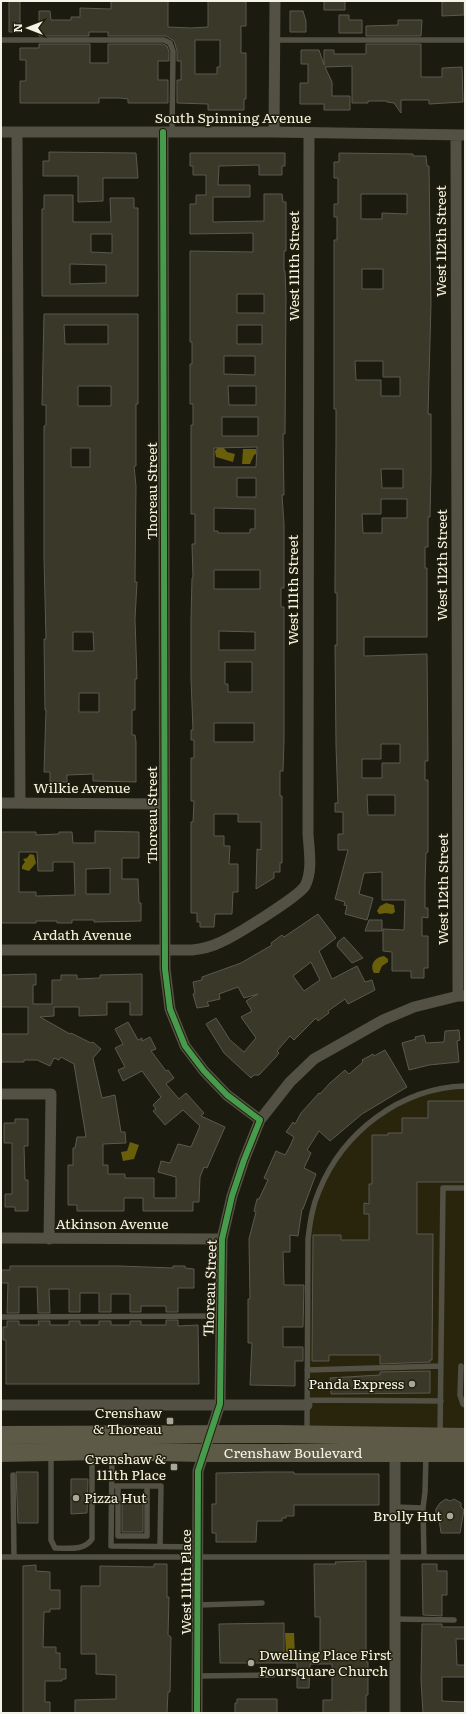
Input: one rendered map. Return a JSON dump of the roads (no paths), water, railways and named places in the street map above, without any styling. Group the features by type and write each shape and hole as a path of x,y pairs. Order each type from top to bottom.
{"main road":[{"name":"Crenshaw Boulevard","path":"1,1435 307,1434 465,1437"},
{"name":"Crenshaw Boulevard","path":"1,1453 92,1451 204,1453 465,1453"}],"street":[{"path":"274,132 275,1"},
{"name":"South Spinning Avenue","path":"1,132 274,132 460,135"},
{"path":"17,132 20,803"},
{"name":"Thoreau Street","path":"167,132 164,950 170,1009 185,1046 204,1071 228,1095 260,1120 232,1196 222,1239 220,1404 204,1453"},
{"name":"West 111th Street","path":"164,950 192,950 208,948 222,942 294,896 305,886 310,872 308,834 309,133"},
{"name":"West 112th Street","path":"460,135 462,996"},
{"name":"Wilkie Avenue","path":"1,803 164,804"},
{"name":"Ardath Avenue","path":"1,950 164,950"},
{"path":"260,1120 290,1082 314,1059 383,1020 414,1007 462,996"},
{"path":"1,1094 51,1094 49,1238"},
{"name":"Atkinson Avenue","path":"1,1238 222,1239"},
{"path":"1,1405 307,1402"},
{"path":"395,1436 395,1713"},
{"name":"West 111th Place","path":"197,1713 198,1471 204,1453"}],"lane":[{"path":"1,40 164,40 170,43 173,51 167,132"},
{"path":"275,40 465,40"},
{"path":"307,1434 308,1239 311,1216 318,1192 329,1169 342,1150 360,1130 382,1113 406,1099 432,1091 465,1086"},
{"path":"440,1437 443,1188 465,1188"},
{"path":"1,1317 221,1316"},
{"path":"307,1370 441,1366"},
{"path":"461,1366 460,1395 463,1404 465,1405"},
{"path":"307,1402 441,1400"},
{"path":"51,1452 51,1540 55,1548 71,1548 88,1545 92,1539 92,1451"},
{"path":"112,1451 111,1546 160,1546 198,1552"},
{"path":"424,1557 423,1508 426,1492 426,1453"},
{"path":"13,1475 14,1557"},
{"path":"111,1486 161,1486 160,1546"},
{"path":"118,1486 118,1536 147,1536 147,1486"},
{"path":"395,1507 423,1508"},
{"path":"1,1557 198,1552 394,1557 465,1557"},
{"path":"198,1605 262,1603"},
{"path":"395,1618 454,1620"},
{"path":"197,1676 273,1675"}],"place":[{"name":"Panda Express","path":"412,1384"},
{"name":"Crenshaw & Thoreau","path":"170,1421"},
{"name":"Crenshaw & 111th Place","path":"174,1467"},
{"name":"Pizza Hut","path":"76,1498"},
{"name":"Brolly Hut","path":"450,1516"},
{"name":"Dwelling Place First Foursquare Church","path":"251,1663"}]}
